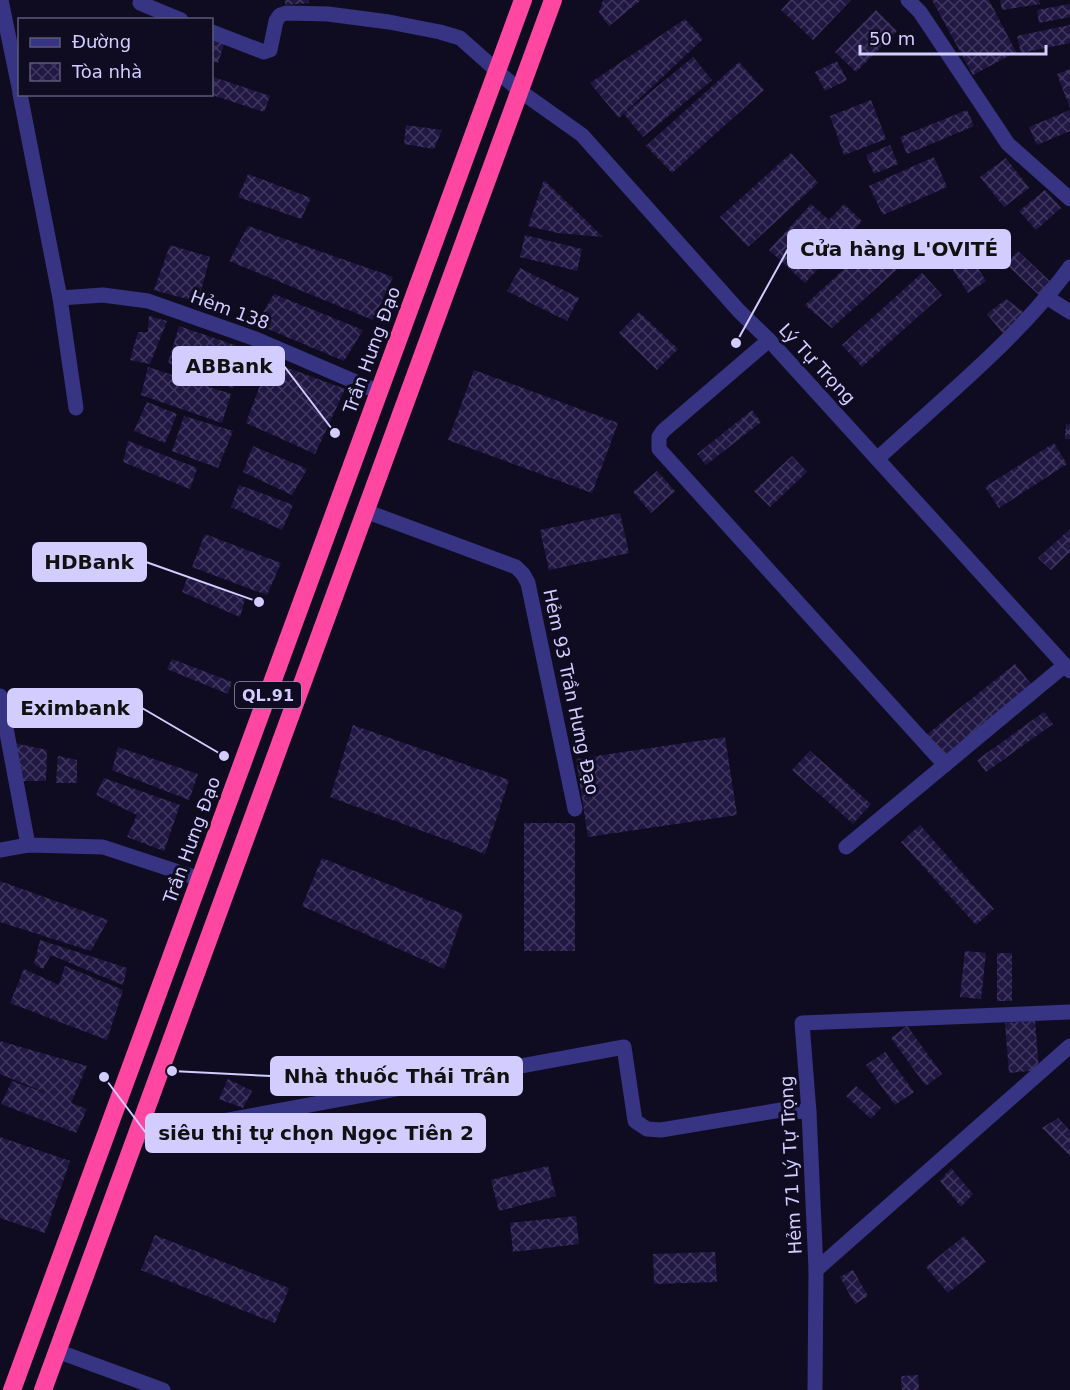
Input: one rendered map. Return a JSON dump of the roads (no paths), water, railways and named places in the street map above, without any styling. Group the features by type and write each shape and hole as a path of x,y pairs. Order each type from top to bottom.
{"highway":[{"name":"Trần Hưng Đạo","path":"12,1390 523,0"},
{"name":"QL.91","path":"43,1390 553,0"}],"street":[{"path":"1,0 18,83"},
{"path":"908,0 920,12 1008,144 1070,199"},
{"path":"140,2 142,18"},
{"path":"140,2 176,18"},
{"name":"Lý Tự Trọng","path":"213,32 264,52 270,50 276,21 280,15 286,13 328,14 388,22 460,38 520,91 582,135 739,311 769,340 1067,668"},
{"path":"21,96 60,298 76,408"},
{"path":"877,459 1002,344 1048,298 1070,267"},
{"name":"Hẻm 138","path":"60,298 103,296 148,301 253,338 379,392"},
{"path":"1048,298 1070,312"},
{"path":"769,340 663,431 659,437 659,449 945,765"},
{"name":"Hẻm 93 Trần Hưng Đạo","path":"365,511 516,567 523,574 528,583 575,809"},
{"path":"846,848 945,765 1067,668"},
{"path":"0,696 28,845"},
{"path":"0,850 28,845 103,847 200,879"},
{"name":"Hẻm 71 Lý Tự Trọng","path":"816,1270 809,1112 802,1023 1070,1012"},
{"name":"Hẻm 71 Lý Tự Trọng","path":"816,1270 1070,1046"},
{"path":"136,1137 624,1047 635,1121 647,1129 661,1130 781,1110 809,1112"},
{"path":"815,1390 816,1270"},
{"path":"57,1351 163,1390"}],"place":[{"name":"Cửa hàng L'OVITÉ","path":"736,343"},
{"name":"ABBank","path":"335,433"},
{"name":"HDBank","path":"259,602"},
{"name":"Eximbank","path":"224,756"},
{"name":"Nhà thuốc Thái Trân","path":"172,1071"},
{"name":"siêu thị tự chọn Ngọc Tiên 2","path":"104,1077"}]}
